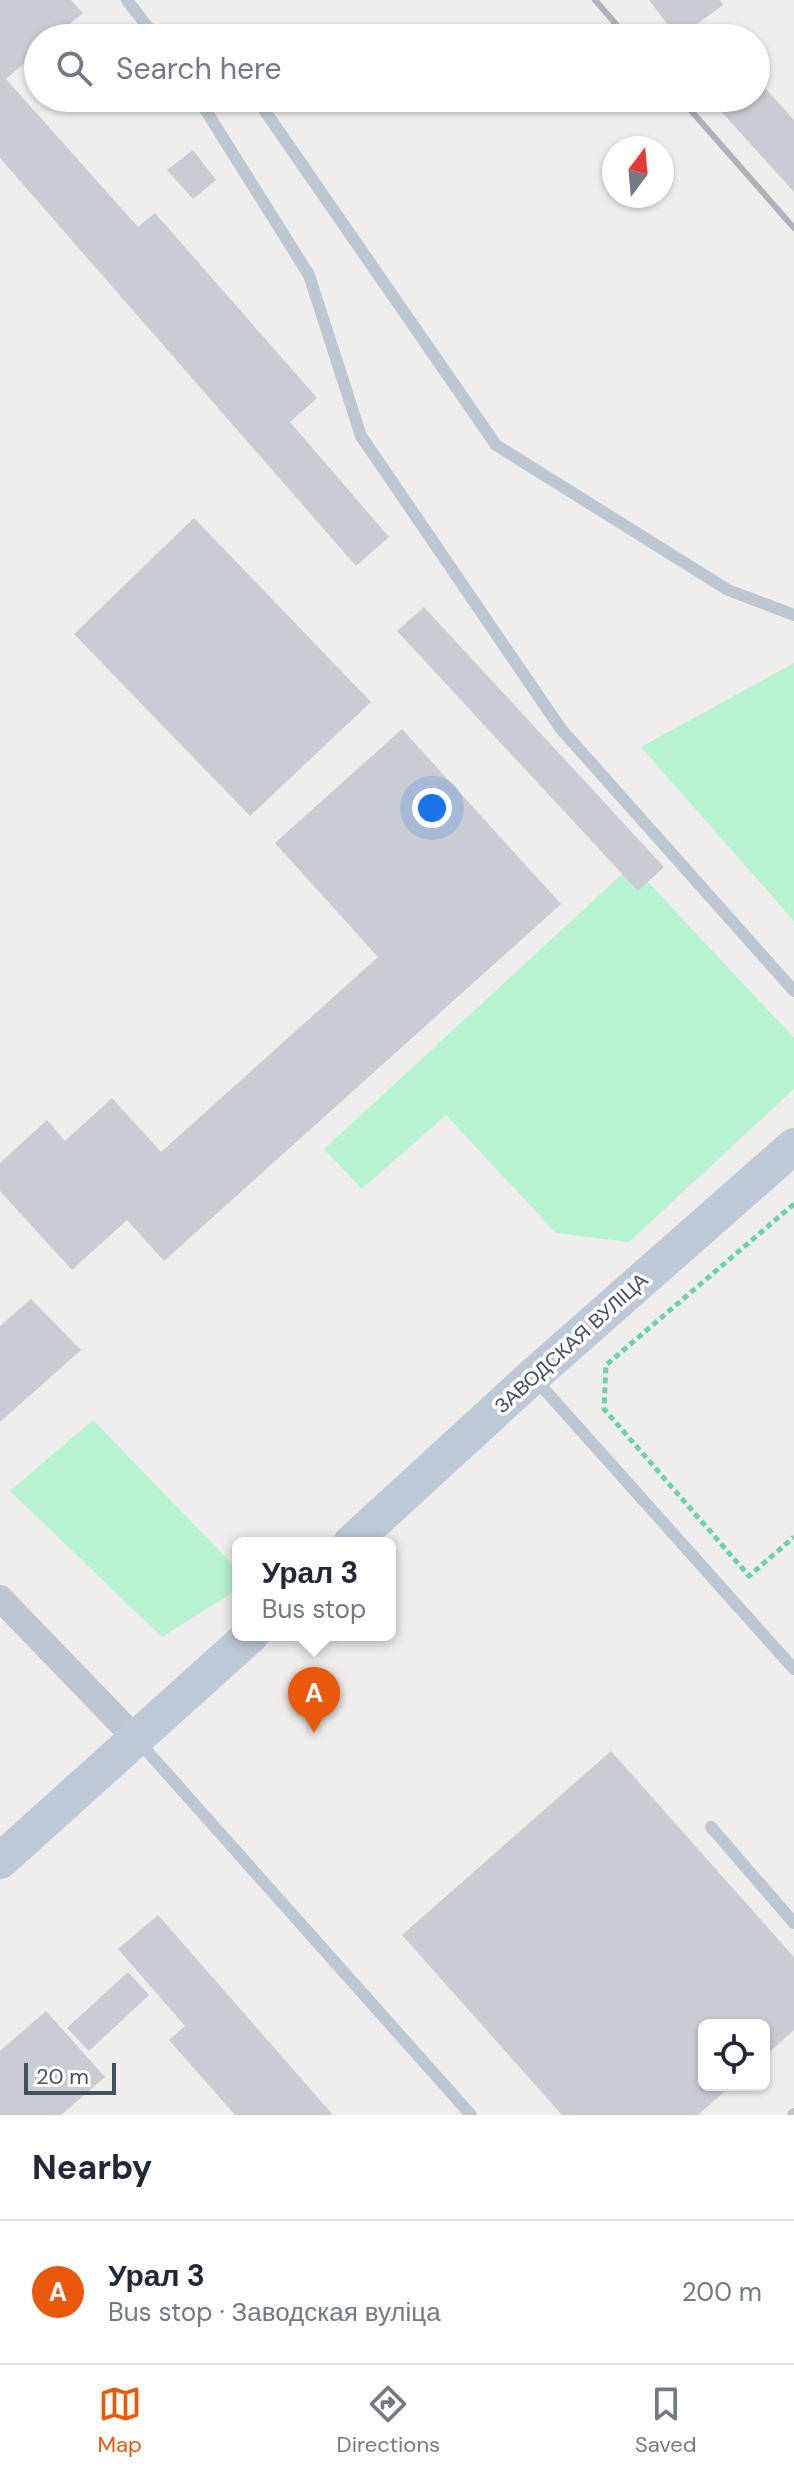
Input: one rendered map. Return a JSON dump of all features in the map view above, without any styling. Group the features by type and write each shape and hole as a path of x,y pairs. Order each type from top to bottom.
{"main road":[{"name":"ЗАВОДСКАЯ ВУЛІЦА","path":"358,1537 533,1376 794,1146"},
{"path":"0,1861 244,1641"}],"street":[{"path":"0,1598 137,1740"}],"lane":[{"path":"127,0 145,24"},
{"path":"207,112 309,275 361,436 561,729 794,991"},
{"path":"266,112 496,445 728,590 794,615"},
{"path":"533,1376 794,1669"},
{"path":"137,1740 471,2115"},
{"path":"711,1827 794,1923"}],"path":[{"path":"794,1204 606,1365 604,1409 749,1576 794,1537"}],"green space":[{"path":"794,663 794,921 641,747"},
{"path":"632,865 794,1038 794,1089 629,1242 556,1233 446,1115 362,1189 324,1149"},
{"path":"93,1420 232,1564 232,1593 162,1637 10,1491"}],"building":[{"path":"0,0 71,0 83,13 70,24 24,24 24,63 6,79 24,99 24,112 35,112 138,227 155,213 317,398 290,422 389,537 356,566 0,158"},
{"path":"649,0 720,0 723,5 697,24 667,24"},
{"path":"770,93 794,120 794,192 722,112 770,112"},
{"path":"193,150 216,180 193,199 167,170"},
{"path":"194,518 371,702 250,816 74,634"},
{"path":"424,607 664,867 638,891 397,631"},
{"path":"402,729 561,904 164,1261 127,1220 72,1270 0,1191 0,1163 47,1120 65,1141 112,1098 161,1152 378,957 275,843"},
{"path":"31,1299 81,1350 0,1422 0,1326"},
{"path":"611,1751 794,1957 794,2030 770,2052 770,2019 698,2019 698,2091 725,2091 698,2115 562,2115 402,1935"},
{"path":"158,1915 333,2115 235,2115 169,2040 185,2026 118,1949"},
{"path":"128,1972 149,1995 89,2051 67,2028"},
{"path":"46,2011 105,2077 61,2115 0,2115 0,2051"}],"railway":[{"path":"595,0 616,24"},
{"path":"692,112 794,228"}],"place":[{"name":"Урал 3","path":"314,1733"}]}
